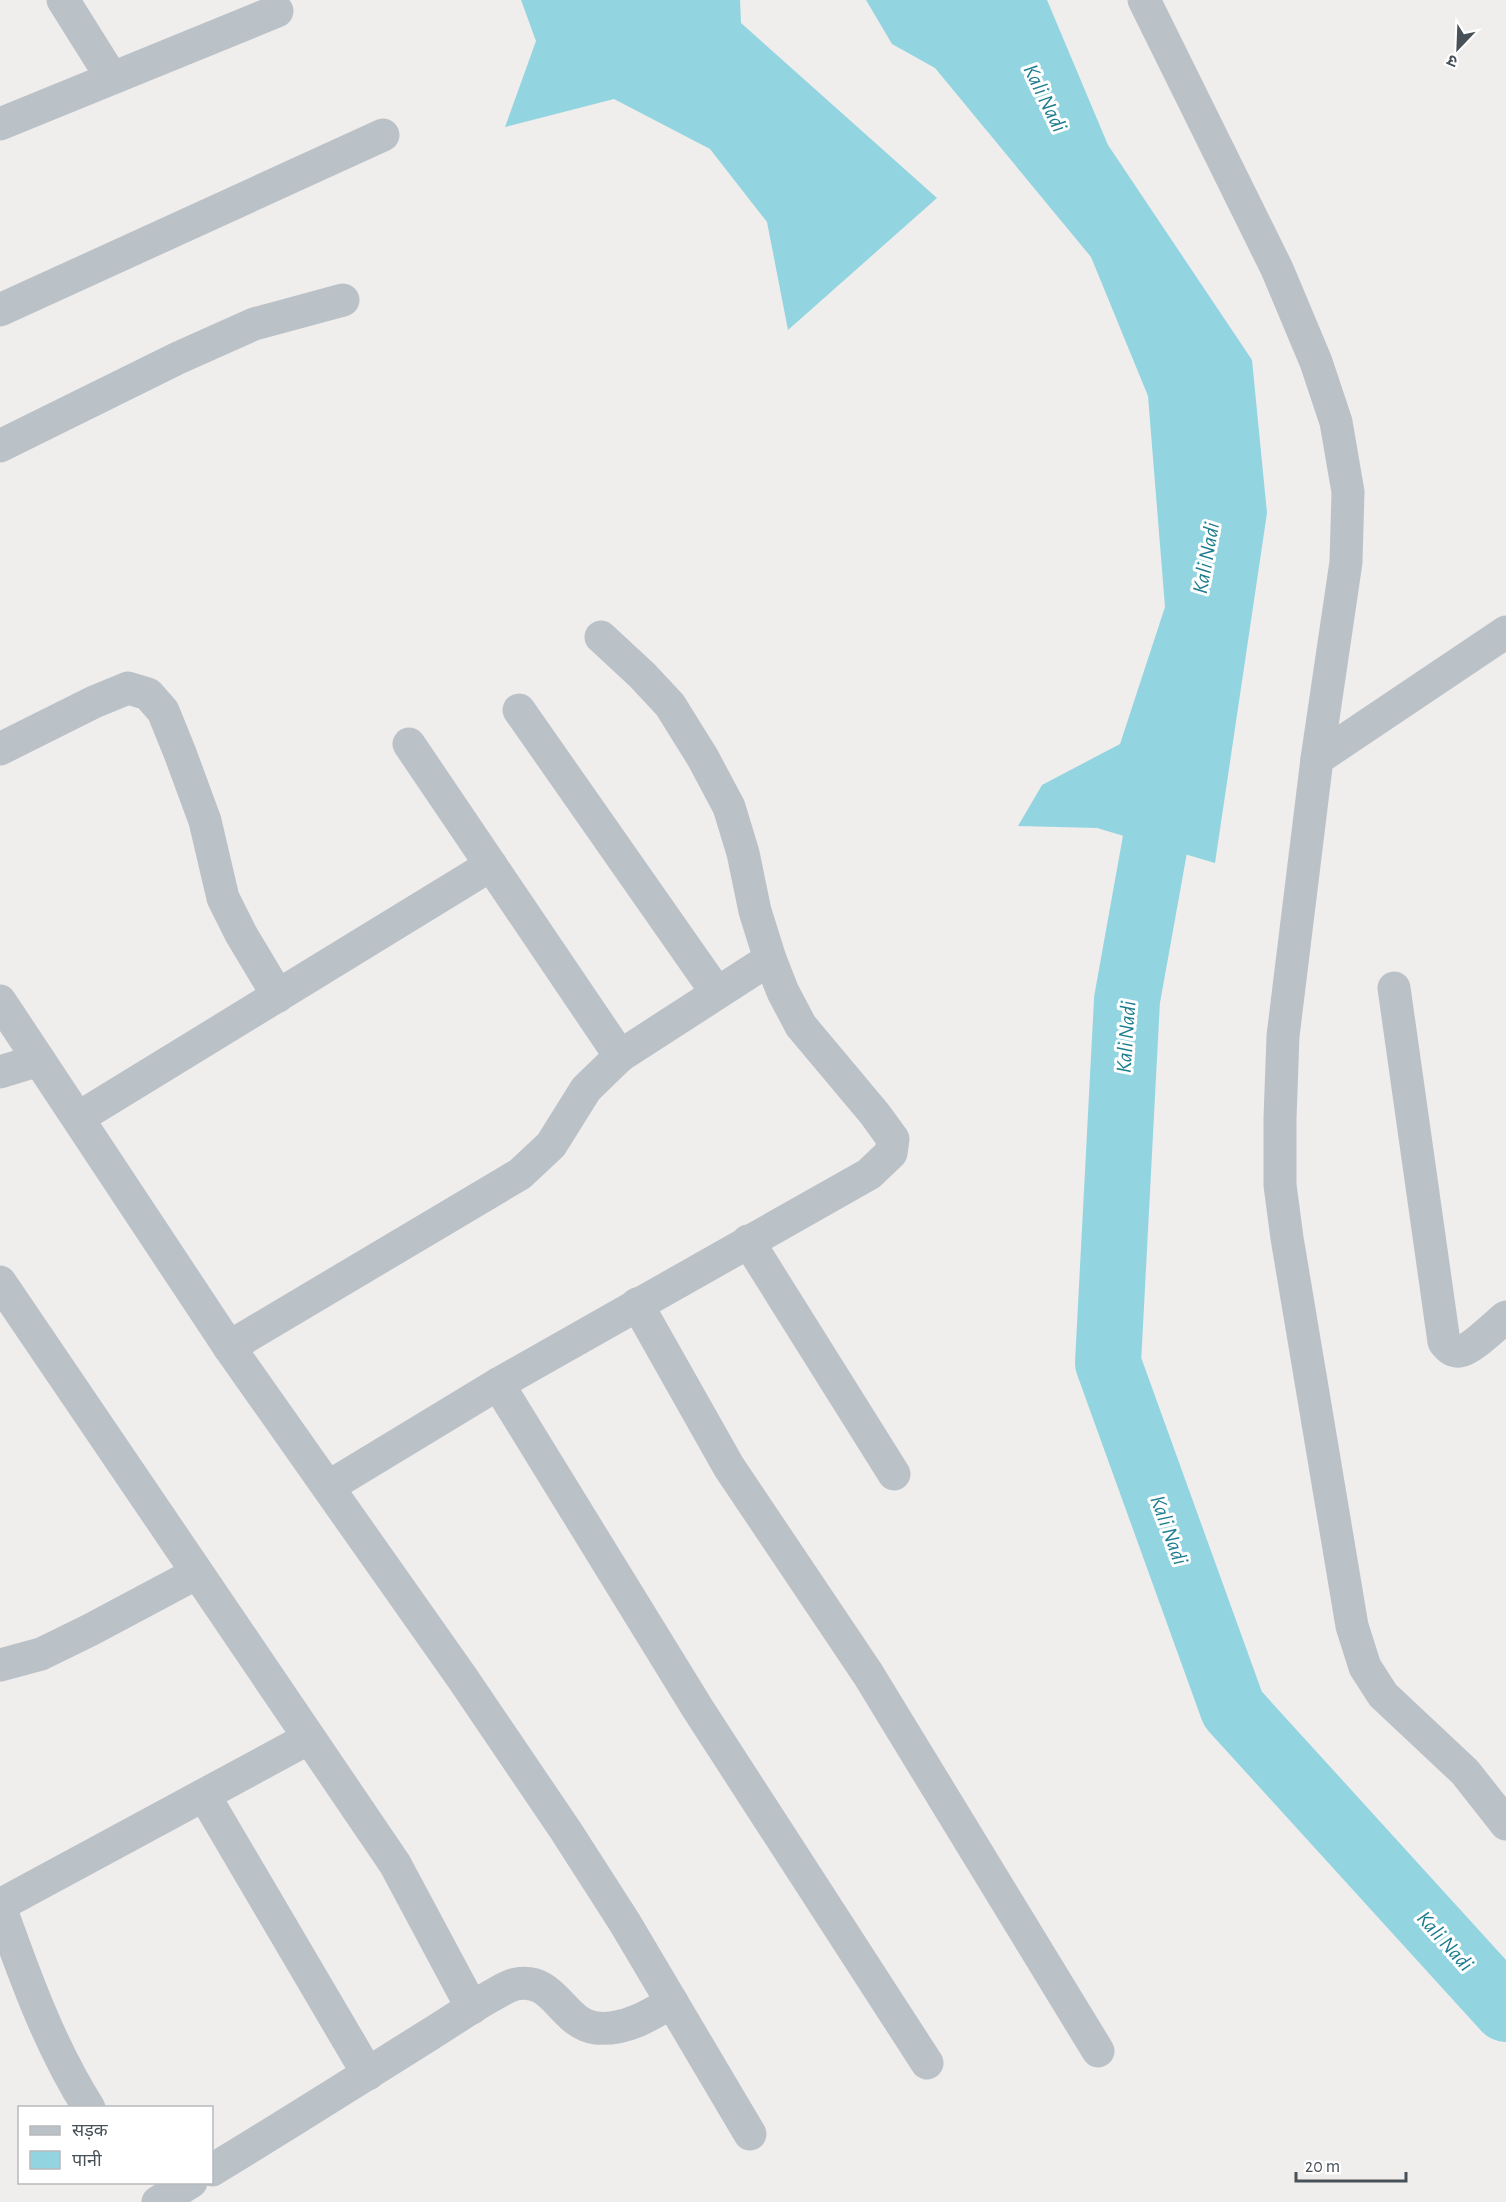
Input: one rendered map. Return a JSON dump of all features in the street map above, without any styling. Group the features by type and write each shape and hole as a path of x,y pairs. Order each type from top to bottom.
{"street":[{"path":"63,0 112,78"},
{"path":"1144,0 1277,269 1316,362 1336,422 1348,492 1346,562 1317,759 1283,1036 1280,1185 1340,1565 1352,1626 1365,1667 1383,1695 1464,1772 1506,1824"},
{"path":"0,124 277,11"},
{"path":"0,310 383,135"},
{"path":"0,446 178,358 254,324 343,300"},
{"path":"1317,759 1506,632"},
{"path":"328,1486 498,1384 869,1174 891,1154 893,1139 801,1026 770,959 755,911 743,853 729,807 703,758 670,705 601,637"},
{"path":"0,749 94,702 128,688 148,694 164,711 205,821 223,898 241,934 278,996"},
{"path":"519,710 717,993"},
{"path":"409,744 620,1056"},
{"path":"78,1118 491,866"},
{"path":"229,1347 520,1174 552,1145 586,1089 620,1056 770,959"},
{"path":"1394,988 1444,1342 1450,1349 1460,1351 1470,1346 1506,1317"},
{"path":"0,1001 229,1347 328,1486 566,1831 625,1923 750,2134"},
{"path":"0,1072 39,1060"},
{"path":"748,1241 894,1474"},
{"path":"0,1282 395,1864 472,2008"},
{"path":"637,1304 729,1467 868,1674 1098,2051"},
{"path":"498,1384 698,1709 927,2063"},
{"path":"0,1665 41,1654 197,1573"},
{"path":"88,2106 70,2079 36,2007 0,1906 309,1738"},
{"path":"204,1795 368,2074"},
{"path":"213,2169 513,1984 530,1982 546,1989 581,2022 595,2028 624,2026 641,2020 672,2002"},
{"path":"140,2184 151,2202"},
{"path":"158,2202 187,2184"}],"water":[{"path":"521,0 740,0 741,23 937,198 788,330 767,222 710,149 614,99 505,127 536,41"},
{"path":"866,0 1047,0 1108,145 1252,360 1267,513 1215,863 1097,828 1018,826 1042,785 1120,744 1165,607 1148,396 1091,257 935,68 892,44"}],"waterway":[{"name":"Kali Nadi","path":"1171,755 1127,1000 1108,1363 1233,1709 1506,2009"}]}
